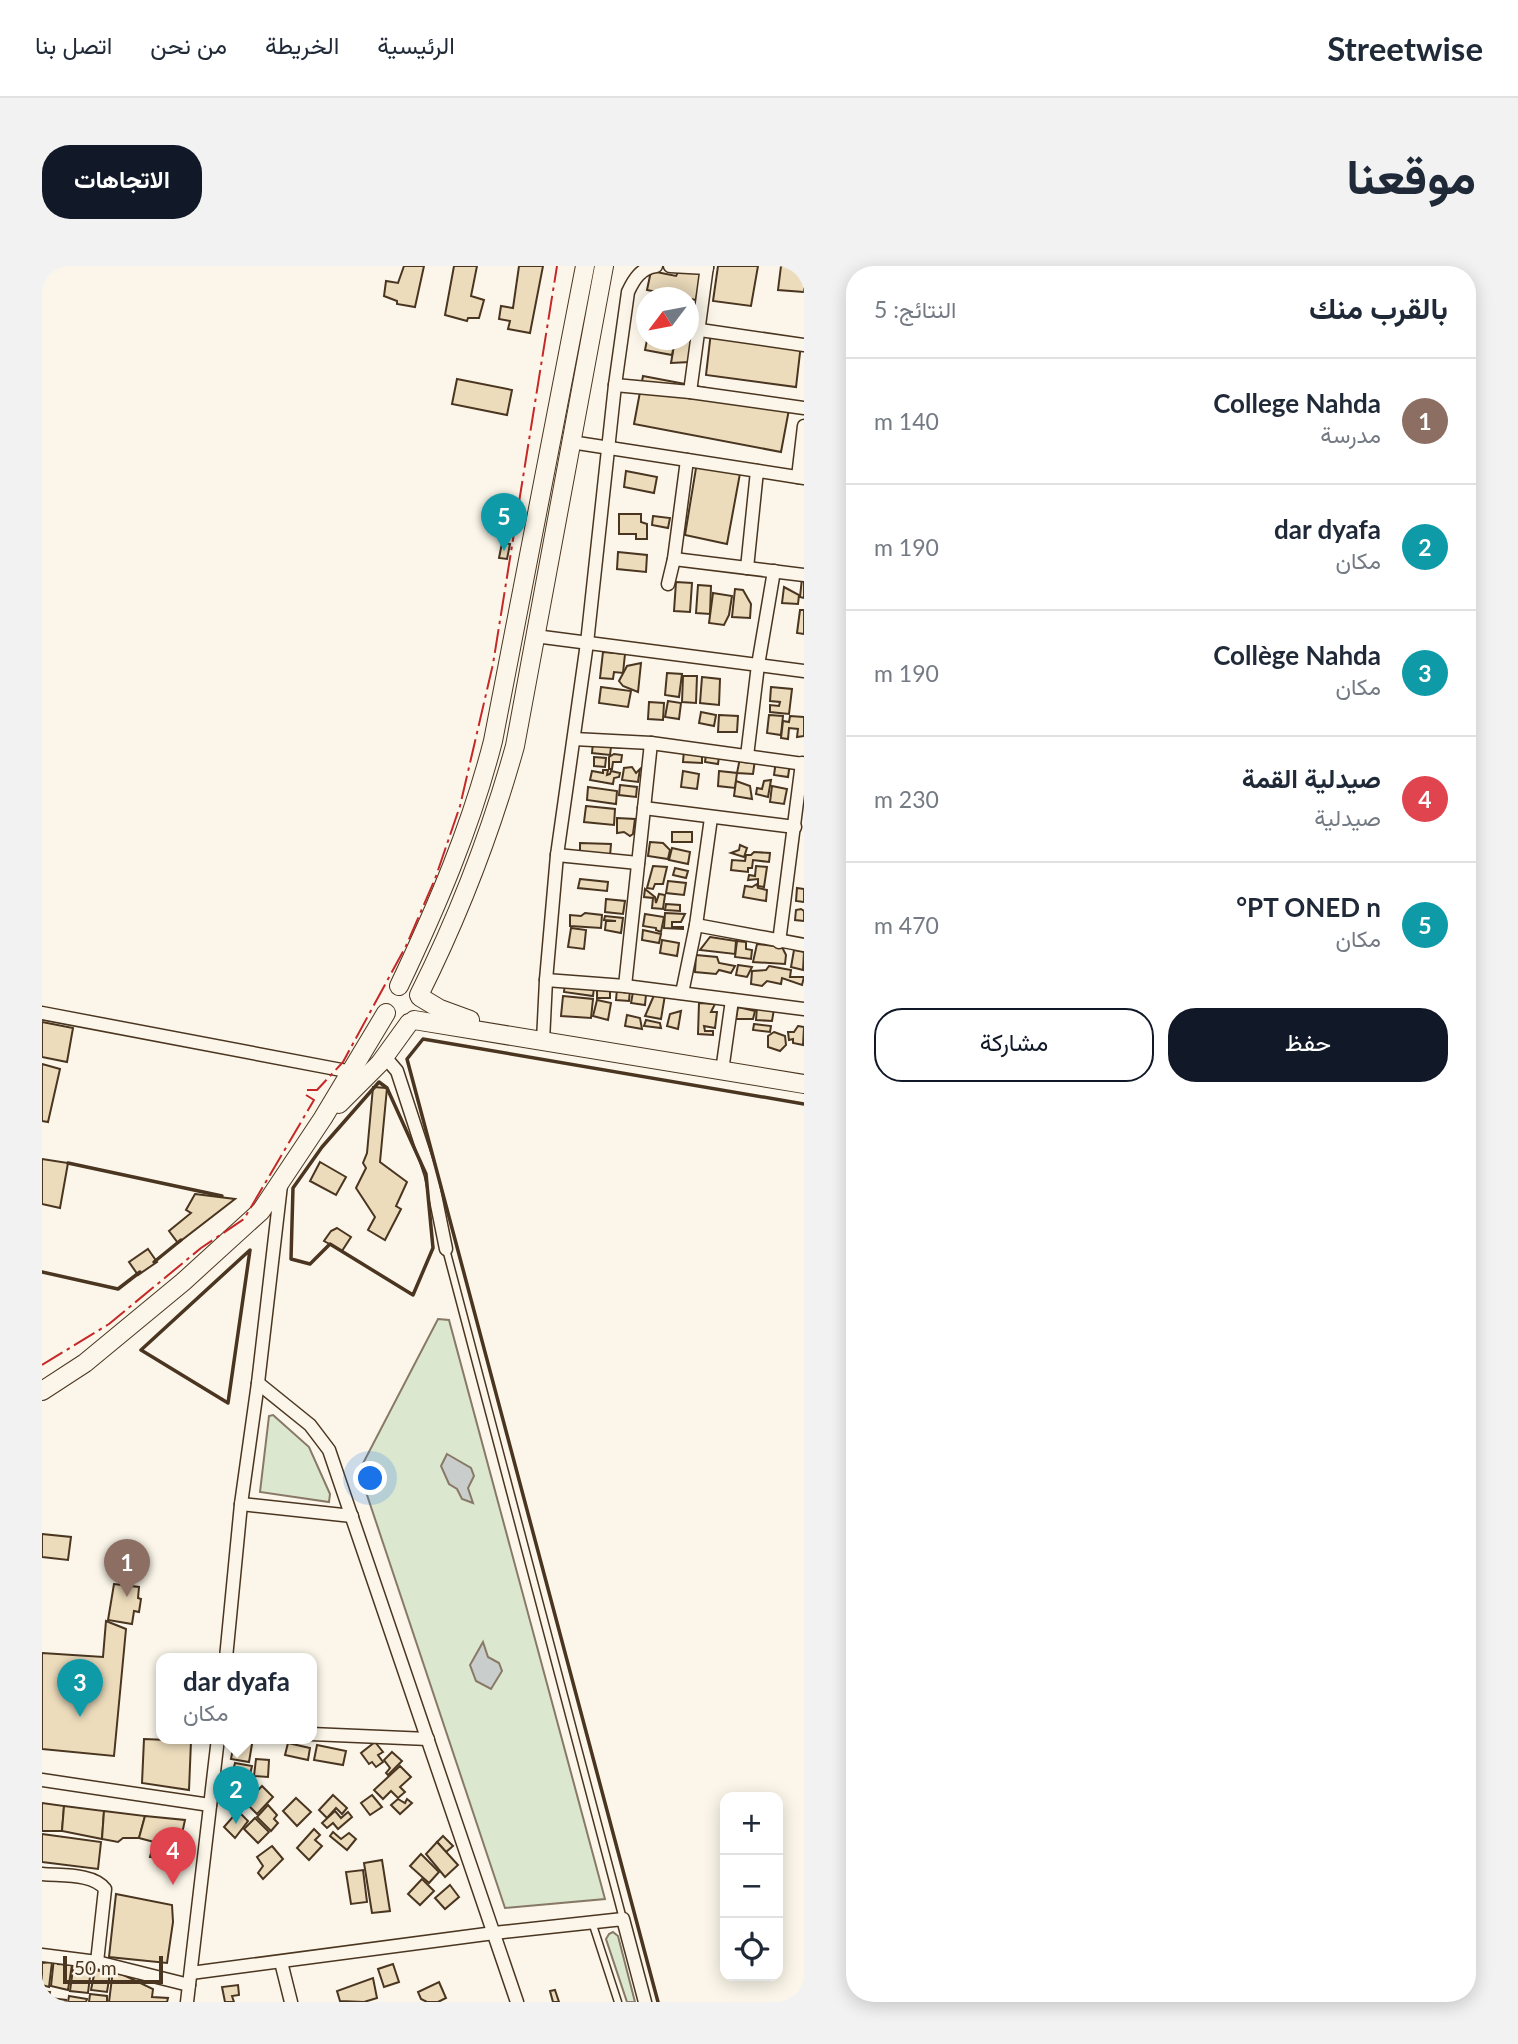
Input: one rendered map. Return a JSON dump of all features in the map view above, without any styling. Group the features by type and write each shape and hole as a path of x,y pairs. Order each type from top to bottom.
{"main road":[{"path":"585,266 491,751 453,869 399,986 386,996 386,1013 393,1021 516,1036 804,1084"},
{"path":"323,1118 364,1080 421,1012 419,996 466,893 497,807 515,746 604,266"},
{"path":"399,986 410,988 440,1009 516,1036"},
{"path":"42,1391 85,1363 183,1282 261,1211 323,1118 386,1013"}],"street":[{"path":"543,1041 557,855 587,643 615,385 628,292 633,281 642,272 648,267 656,266"},
{"path":"670,266 707,267 690,392"},
{"path":"700,330 804,345"},
{"path":"615,385 690,392 804,408"},
{"path":"571,442 801,477 804,426"},
{"path":"668,584 674,559 687,460"},
{"path":"747,568 757,471"},
{"path":"674,559 804,575"},
{"path":"747,756 758,665 774,571"},
{"path":"535,636 804,671"},
{"path":"574,740 651,743 803,764 779,942"},
{"path":"625,986 651,743"},
{"path":"644,808 795,827"},
{"path":"682,993 711,818"},
{"path":"557,855 638,863"},
{"path":"695,925 804,945"},
{"path":"546,980 625,986 804,1009"},
{"path":"722,1070 732,1000"},
{"path":"42,1013 352,1072"},
{"path":"385,1057 397,1071 431,1175 446,1249"},
{"path":"226,1653 241,1504 281,1183"},
{"path":"258,1383 310,1425 329,1450 517,2002"},
{"path":"241,1504 352,1516"},
{"path":"317,1734 428,1739"},
{"path":"187,2002 217,1744"},
{"path":"42,1780 210,1805"},
{"path":"42,1874 92,1879 100,1882 105,1889 97,1962"},
{"path":"42,1955 190,1979 281,1962 494,1933 623,1919 645,2002"},
{"path":"281,1962 292,2002"}],"lane":[{"path":"446,1249 623,1919"},
{"path":"592,1922 618,2002"}],"green space":[{"path":"438,1319 449,1320 605,1899 505,1908 359,1471"},
{"path":"273,1415 309,1447 330,1494 329,1502 260,1492 269,1416"},
{"path":"613,1932 618,1936 635,2002 627,2002 606,1939"}],"shaded area":[{"path":"447,1454 471,1468 474,1476 468,1488 473,1503 462,1499 457,1489 449,1484 441,1466"},
{"path":"483,1642 488,1657 499,1663 502,1671 491,1689 476,1681 470,1665"}],"building":[{"path":"404,266 424,266 415,307 397,304 397,301 384,296 386,281 398,283"},
{"path":"454,266 477,266 471,296 484,300 479,318 468,318 467,321 445,315"},
{"path":"519,266 543,266 530,333 508,329 510,321 499,319 501,306 513,308"},
{"path":"718,266 758,266 751,306 713,301"},
{"path":"781,266 804,266 804,292 778,290"},
{"path":"680,269 701,273 698,287 648,287 651,271 676,276"},
{"path":"711,332 801,344 796,387 706,375"},
{"path":"645,350 673,350 672,355"},
{"path":"673,350 691,350 690,362 671,363"},
{"path":"643,376 790,404 781,452 634,424"},
{"path":"457,379 512,390 507,415 452,404"},
{"path":"697,462 741,468 727,544 685,535"},
{"path":"626,471 657,477 654,493 624,487"},
{"path":"619,514 641,514 641,522 647,524 647,539 636,539 636,534 619,534"},
{"path":"653,516 670,518 668,528 652,525"},
{"path":"502,543 510,544 507,559 499,558"},
{"path":"618,552 647,555 646,572 617,569"},
{"path":"804,578 804,598 800,597"},
{"path":"676,582 692,583 690,612 674,611"},
{"path":"698,585 711,586 710,614 696,613"},
{"path":"784,587 799,595 798,604 782,603"},
{"path":"735,589 743,590 751,604 750,618 732,617"},
{"path":"713,593 732,596 729,615 724,625 709,623"},
{"path":"800,610 804,610 804,634 797,633"},
{"path":"603,652 625,654 623,673 614,672 613,679 600,678"},
{"path":"641,663 638,692 623,686 619,681 627,666"},
{"path":"667,673 682,674 679,697 665,695"},
{"path":"683,676 697,676 696,703 682,702"},
{"path":"702,677 720,679 719,705 700,703"},
{"path":"601,687 631,691 628,707 599,703"},
{"path":"771,687 792,689 789,714 770,712 770,705 779,706 780,702 770,701"},
{"path":"668,701 681,703 679,719 665,717"},
{"path":"649,702 664,703 663,720 648,719"},
{"path":"701,712 716,715 714,726 699,723"},
{"path":"719,715 738,716 737,732 718,732"},
{"path":"769,715 783,716 781,735 767,733"},
{"path":"790,716 804,717 804,736 797,737 798,729 789,728 788,739 781,738 783,721 789,722"},
{"path":"593,742 621,745 620,748 611,747 610,755 592,753"},
{"path":"707,747 720,749 718,764 705,762"},
{"path":"684,750 702,751 702,763 683,762"},
{"path":"614,754 622,755 621,762 613,762 612,769 609,769 609,757"},
{"path":"594,757 606,758 605,767 594,766"},
{"path":"740,758 755,760 753,774 737,773"},
{"path":"776,761 790,763 788,777 774,775"},
{"path":"632,767 636,773 640,769 638,782 622,780 624,768"},
{"path":"603,770 608,770 607,775 611,771 620,773 619,777 614,778 613,784 590,780 592,771 603,773"},
{"path":"683,771 699,774 697,789 681,787"},
{"path":"719,771 737,773 735,788 718,786"},
{"path":"771,780 768,797 756,794 757,788 762,789 764,781"},
{"path":"736,781 750,786 752,799 734,796"},
{"path":"620,785 637,787 636,797 619,795"},
{"path":"772,786 787,789 784,804 770,802"},
{"path":"588,787 617,791 616,804 587,800"},
{"path":"586,806 615,809 614,825 584,822"},
{"path":"617,818 635,819 633,834 630,836 624,832 617,833"},
{"path":"672,832 692,832 692,842 672,842"},
{"path":"650,842 663,843 670,850 668,859 648,856"},
{"path":"580,843 611,844 610,856 580,855"},
{"path":"740,845 747,848 744,857 731,853 739,850"},
{"path":"672,848 690,852 688,864 669,860"},
{"path":"754,852 770,853 769,862 753,860 752,868 748,868 748,872 731,870 732,860 745,861 746,855"},
{"path":"653,866 667,867 663,884 655,884 653,889 647,888"},
{"path":"756,866 767,867 764,887 758,886 758,879 748,880 749,875 755,876"},
{"path":"675,868 688,871 686,878 673,875"},
{"path":"580,879 608,882 607,891 578,888"},
{"path":"668,881 686,883 684,895 666,893"},
{"path":"757,884 758,888 767,890 766,901 743,897 745,886 752,887"},
{"path":"797,888 804,889 804,902 796,901"},
{"path":"645,889 655,897 656,903 659,894 665,895 663,909 652,908 653,898 644,897"},
{"path":"606,899 625,901 623,914 605,912"},
{"path":"666,904 680,905 680,911 665,910"},
{"path":"796,910 804,911 804,921 795,920"},
{"path":"585,913 602,915 601,928 570,926 570,915 581,916"},
{"path":"665,913 685,914 681,922 672,922 672,927 683,929 664,928"},
{"path":"645,914 664,917 661,932 656,928 643,926"},
{"path":"605,916 623,918 621,933 605,930 606,921 616,921 604,920"},
{"path":"571,928 586,930 584,949 568,947"},
{"path":"643,930 661,934 659,943 642,940"},
{"path":"710,937 736,941 735,954 700,950"},
{"path":"662,940 679,943 677,956 660,953"},
{"path":"737,941 746,942 746,949 752,950 751,959 735,957"},
{"path":"757,944 782,947 786,955 785,964 753,962"},
{"path":"794,950 804,952 803,970 791,967"},
{"path":"696,955 717,957 719,963 735,966 731,973 719,970 716,974 695,972"},
{"path":"738,965 752,967 747,977 736,975"},
{"path":"769,966 791,970 790,977 804,977 802,985 782,978 781,984 767,981 762,986 751,984 752,971 766,970"},
{"path":"565,983 594,987 593,996 564,992"},
{"path":"597,989 610,989 610,998 597,998"},
{"path":"617,989 630,990 629,1001 616,1000"},
{"path":"633,992 646,994 645,1005 631,1003"},
{"path":"655,993 665,995 661,1019 645,1016"},
{"path":"563,996 593,999 591,1018 561,1016"},
{"path":"597,1000 611,1003 608,1020 593,1016"},
{"path":"699,1003 715,1004 711,1012 717,1012 715,1028 704,1026 705,1031 713,1031 713,1035 698,1034"},
{"path":"738,1007 755,1011 753,1019 736,1019"},
{"path":"757,1007 774,1009 772,1021 756,1020"},
{"path":"681,1011 678,1029 667,1026 670,1014"},
{"path":"627,1015 640,1018 642,1029 625,1026"},
{"path":"646,1020 660,1023 661,1028 644,1026"},
{"path":"42,1022 73,1028 67,1062 42,1057"},
{"path":"754,1024 771,1026 770,1032 753,1030"},
{"path":"798,1026 804,1027 803,1045 793,1043 793,1039 789,1040 788,1032 794,1032"},
{"path":"774,1032 785,1036 786,1045 780,1051 768,1047 768,1036"},
{"path":"42,1064 60,1069 48,1122 42,1121"},
{"path":"373,1087 387,1088 380,1162 407,1182 396,1206 401,1209 385,1240 368,1230 375,1217 356,1188 366,1168 363,1163 367,1153"},
{"path":"42,1159 68,1163 60,1208 42,1204"},
{"path":"320,1162 346,1177 336,1195 310,1181"},
{"path":"195,1194 235,1199 178,1243 169,1231 191,1213 186,1210"},
{"path":"337,1228 351,1237 342,1251 324,1241 331,1231"},
{"path":"148,1249 157,1262 138,1275 129,1262"},
{"path":"42,1534 71,1537 68,1560 42,1557"},
{"path":"114,1584 139,1587 139,1612 134,1611 132,1624 108,1620"},
{"path":"106,1621 126,1629 114,1756 42,1749 42,1653 103,1657"},
{"path":"144,1739 156,1740 156,1744 191,1744 189,1790 142,1783"},
{"path":"375,1742 383,1752 378,1755 383,1762 376,1767 372,1762 369,1764 361,1753"},
{"path":"234,1744 252,1744 249,1762 231,1759"},
{"path":"288,1744 310,1748 308,1760 285,1755"},
{"path":"317,1745 346,1751 343,1765 314,1760"},
{"path":"392,1752 402,1761 388,1775 386,1773 390,1768 384,1760"},
{"path":"256,1759 269,1760 268,1777 254,1776"},
{"path":"235,1763 252,1766 248,1783 231,1779"},
{"path":"400,1766 411,1777 400,1787 405,1792 398,1798 391,1791 383,1799 374,1790"},
{"path":"262,1786 273,1797 257,1814 246,1803"},
{"path":"333,1795 347,1808 342,1814 336,1808 327,1818 319,1810"},
{"path":"372,1795 382,1807 370,1815 361,1803"},
{"path":"296,1798 311,1812 297,1826 283,1811"},
{"path":"398,1799 405,1803 407,1799 412,1803 400,1814 391,1805"},
{"path":"42,1803 64,1806 62,1831 42,1831"},
{"path":"268,1805 277,1815 274,1819 278,1823 271,1831 257,1817"},
{"path":"64,1806 104,1811 102,1839 62,1831"},
{"path":"104,1811 145,1816 139,1838 123,1838 118,1842 102,1839"},
{"path":"238,1811 248,1821 235,1838 224,1827"},
{"path":"335,1811 341,1818 348,1812 352,1817 338,1829 333,1823 327,1828 322,1823"},
{"path":"145,1816 185,1820 176,1861 150,1857 154,1842 139,1838"},
{"path":"255,1818 269,1832 258,1843 244,1829"},
{"path":"314,1829 320,1835 315,1840 322,1846 309,1860 297,1848"},
{"path":"333,1832 341,1839 349,1833 356,1839 347,1850 330,1836"},
{"path":"42,1834 101,1842 98,1869 42,1862"},
{"path":"443,1836 453,1846 446,1852 437,1842"},
{"path":"437,1842 458,1865 445,1877 426,1854"},
{"path":"272,1846 283,1859 263,1879 258,1873 263,1866 257,1857"},
{"path":"421,1854 439,1872 429,1883 410,1866"},
{"path":"382,1860 390,1911 372,1913 364,1863"},
{"path":"363,1870 367,1902 351,1904 346,1872"},
{"path":"422,1879 434,1891 420,1905 408,1894"},
{"path":"450,1885 459,1897 445,1909 435,1898"},
{"path":"116,1894 172,1905 173,1922 167,1963 109,1957"},
{"path":"54,1958 58,1959 58,1964 72,1965 68,1990 51,1986"},
{"path":"74,1961 91,1968 88,1993 70,1991"},
{"path":"52,1962 49,1987 42,1985 42,1963"},
{"path":"393,1964 399,1982 384,1987 378,1969"},
{"path":"95,1970 110,1973 107,1992 91,1990"},
{"path":"113,1970 153,1989 152,1997 168,1998 167,2002 109,2002"},
{"path":"373,1978 377,1998 364,2002 340,2001 337,1991"},
{"path":"439,1982 446,1998 438,2002 421,1999 418,1992"},
{"path":"238,1985 239,1995 232,1996 234,2002 225,2002 222,1987"},
{"path":"555,1990 559,2002 553,2002 550,1991"},
{"path":"42,1991 50,1992 48,2002 42,2002"},
{"path":"90,1994 107,1996 107,2002 89,2002"},
{"path":"69,1996 87,1999 86,2002 68,2002"},
{"path":"50,1998 66,2000 66,2002 50,2002"}],"wall":[{"path":"658,2002 407,1059 423,1039 804,1104"},
{"path":"379,1082 387,1088 426,1174 433,1248 413,1295 330,1244 310,1264 291,1259 293,1188 322,1147 379,1082"},
{"path":"68,1163 222,1196"},
{"path":"154,1262 181,1240"},
{"path":"250,1250 228,1403 141,1350 250,1250"},
{"path":"42,1272 118,1289 140,1272"}],"power":[{"path":"307,1090 317,1090 343,1062 406,946 435,879 460,806 493,664 557,266"},
{"path":"42,1365 109,1324 201,1248 244,1219 314,1100 306,1095"}],"place":[{"name":"PT ONED n°","path":"504,551"},
{"name":"College Nahda","path":"127,1597"},
{"name":"Collège Nahda","path":"80,1717"},
{"name":"dar dyafa","path":"236,1824"},
{"name":"صيدلية القمة","path":"173,1885"}]}
